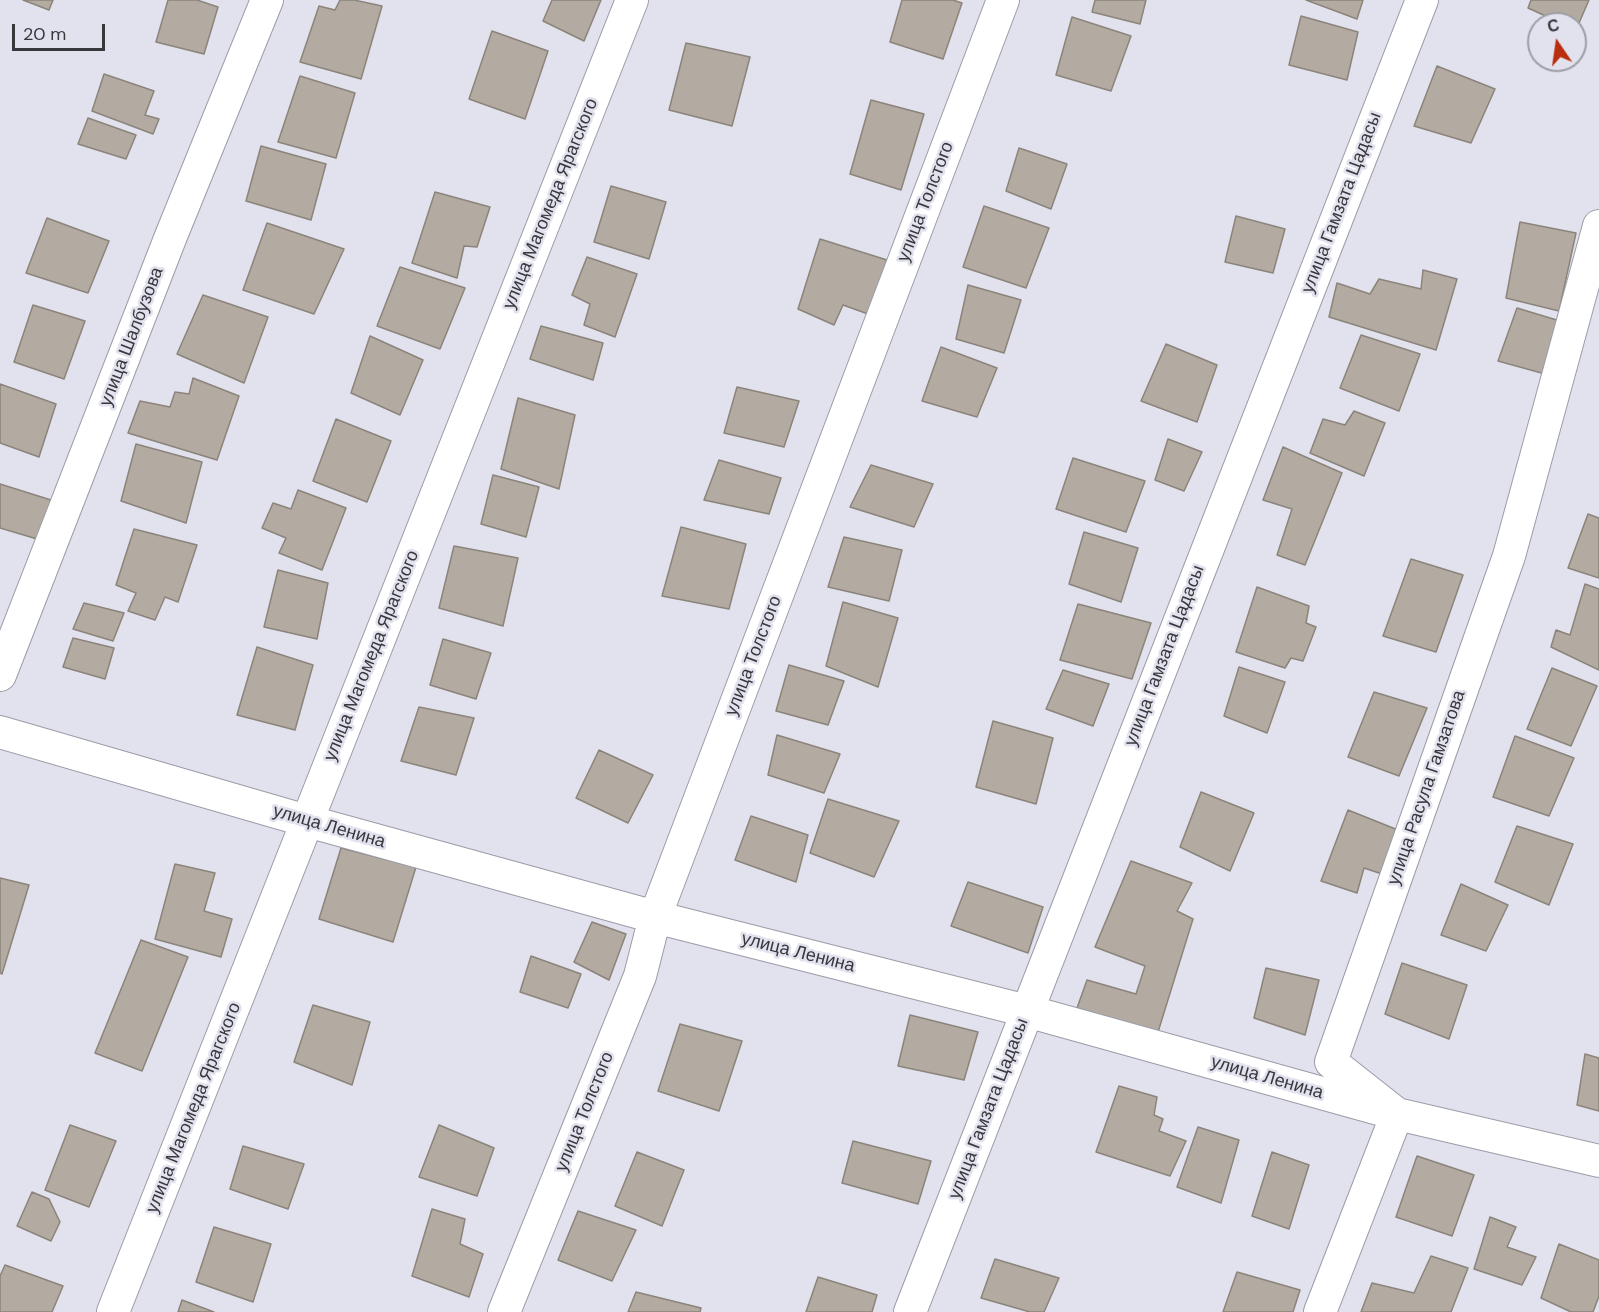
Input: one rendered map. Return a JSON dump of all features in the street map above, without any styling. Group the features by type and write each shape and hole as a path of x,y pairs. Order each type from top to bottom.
{"street":[{"name":"улица Шалбузова","path":"0,675 167,247 267,0"},
{"name":"улица Магомеда Ярагского","path":"113,1312 632,0"},
{"name":"улица Толстого","path":"504,1312 640,976 655,917 1003,0"},
{"name":"улица Гамзата Цадасы","path":"910,1312 1422,0"},
{"name":"улица Расула Гамзатова","path":"1397,1114 1331,1062 1509,556 1599,226"},
{"name":"улица Ленина","path":"0,732 307,821 655,917 1027,1011 1397,1114 1599,1161"},
{"path":"1320,1312 1397,1114"}],"building":[{"path":"23,0 53,0 49,10"},
{"path":"168,0 197,0 218,7 204,54 156,42"},
{"path":"340,0 354,0 382,6 361,79 300,62 319,6 335,10"},
{"path":"552,0 601,0 584,41 543,21"},
{"path":"902,0 953,0 962,3 943,59 890,42"},
{"path":"1095,0 1146,0 1140,24 1092,12"},
{"path":"1306,0 1363,0 1357,19"},
{"path":"1531,0 1589,0 1584,12 1537,12 1528,8"},
{"path":"1301,16 1358,32 1347,80 1289,65"},
{"path":"1072,17 1131,36 1111,91 1056,75"},
{"path":"492,31 548,51 525,119 469,99"},
{"path":"686,43 750,57 732,126 669,110"},
{"path":"1437,66 1495,89 1471,143 1414,126"},
{"path":"104,74 154,91 145,115 159,119 153,134 92,111"},
{"path":"300,76 355,93 336,158 278,142"},
{"path":"871,100 924,114 901,190 850,174"},
{"path":"88,118 136,135 126,159 78,144"},
{"path":"261,146 326,164 311,220 246,201"},
{"path":"1019,148 1067,164 1051,209 1006,191"},
{"path":"611,186 666,202 649,259 594,242"},
{"path":"435,192 490,207 477,247 464,246 457,278 412,263"},
{"path":"984,206 1049,228 1026,288 963,267"},
{"path":"1236,216 1285,229 1273,273 1225,262"},
{"path":"47,218 109,241 88,293 26,273"},
{"path":"1520,222 1576,233 1559,311 1506,298"},
{"path":"267,223 344,249 314,314 243,290"},
{"path":"820,239 887,260 868,314 843,305 834,325 798,309"},
{"path":"587,257 637,274 615,337 584,325 590,304 572,295"},
{"path":"400,267 465,288 440,349 377,326"},
{"path":"1423,270 1457,279 1436,350 1329,317 1337,283 1370,294 1379,279 1421,289"},
{"path":"968,285 1021,300 1004,353 956,339"},
{"path":"203,295 268,317 244,383 177,354"},
{"path":"33,305 85,321 64,379 14,362"},
{"path":"1517,308 1560,321 1545,374 1498,361"},
{"path":"541,326 603,343 593,380 530,359"},
{"path":"1361,335 1420,354 1399,411 1340,388"},
{"path":"370,336 423,360 400,415 351,393"},
{"path":"1166,344 1217,365 1197,422 1141,401"},
{"path":"941,347 997,368 977,417 922,401"},
{"path":"193,378 239,396 217,460 128,433 140,401 170,407 175,392 189,394"},
{"path":"0,384 56,404 39,457 0,443"},
{"path":"737,387 799,401 784,447 724,433"},
{"path":"518,398 575,415 559,489 501,469"},
{"path":"1354,411 1385,423 1364,476 1310,453 1323,419 1345,425"},
{"path":"336,419 391,441 367,502 313,481"},
{"path":"1168,439 1202,452 1184,491 1155,480"},
{"path":"136,444 202,462 186,523 121,501"},
{"path":"1283,447 1342,473 1305,565 1277,555 1292,509 1263,500"},
{"path":"1073,458 1145,481 1126,532 1056,509"},
{"path":"719,460 781,478 769,514 704,500"},
{"path":"871,465 933,484 914,527 850,507"},
{"path":"493,475 539,487 526,537 481,524"},
{"path":"0,484 51,500 37,539 0,528"},
{"path":"298,490 346,508 322,570 279,553 286,538 262,528 273,503 291,509"},
{"path":"1588,514 1599,518 1599,578 1568,568"},
{"path":"681,527 746,544 729,609 662,596"},
{"path":"134,529 197,545 178,602 165,597 155,620 128,611 136,593 116,585"},
{"path":"1084,532 1138,548 1121,602 1069,584"},
{"path":"844,537 902,550 889,601 828,587"},
{"path":"454,546 518,558 503,626 439,608"},
{"path":"1411,559 1463,575 1436,652 1383,636"},
{"path":"278,570 328,583 317,639 264,627"},
{"path":"1585,584 1599,589 1599,670 1551,647 1556,630 1570,635"},
{"path":"1257,587 1309,606 1306,623 1316,627 1303,661 1291,658 1285,668 1236,652"},
{"path":"843,602 898,618 878,687 826,666"},
{"path":"84,603 124,613 113,641 73,629"},
{"path":"1078,604 1151,623 1132,679 1060,660"},
{"path":"73,638 114,648 105,679 63,667"},
{"path":"443,639 491,653 476,699 430,685"},
{"path":"257,647 313,665 295,730 237,715"},
{"path":"789,665 844,681 828,725 776,711"},
{"path":"1239,667 1285,682 1267,733 1224,716"},
{"path":"1552,668 1597,686 1571,746 1527,729"},
{"path":"1063,670 1109,684 1093,726 1046,709"},
{"path":"1374,692 1427,708 1399,776 1348,757"},
{"path":"419,707 474,718 456,775 401,761"},
{"path":"993,721 1053,738 1036,804 976,787"},
{"path":"777,735 840,754 824,793 768,775"},
{"path":"1515,736 1574,758 1549,816 1493,797"},
{"path":"599,750 653,775 628,823 576,798"},
{"path":"1201,792 1254,813 1230,871 1180,847"},
{"path":"828,799 899,821 874,877 810,853"},
{"path":"1348,810 1398,830 1385,875 1364,868 1357,893 1321,881"},
{"path":"751,816 808,835 796,882 735,860"},
{"path":"1517,826 1573,844 1549,905 1495,882"},
{"path":"341,848 416,867 393,942 319,919"},
{"path":"1131,861 1192,883 1177,911 1193,919 1158,1032 1077,1008 1087,980 1136,994 1145,966 1095,947"},
{"path":"175,864 215,873 204,911 232,919 221,957 155,939"},
{"path":"0,878 29,885 2,974 0,973"},
{"path":"968,882 1043,907 1028,953 951,926"},
{"path":"1461,884 1508,905 1486,951 1441,935"},
{"path":"592,922 626,934 609,980 574,962"},
{"path":"141,940 188,957 142,1071 95,1053"},
{"path":"531,956 581,974 568,1008 520,992"},
{"path":"1402,963 1467,985 1449,1039 1385,1014"},
{"path":"1266,968 1319,980 1305,1035 1254,1018"},
{"path":"313,1005 370,1022 352,1085 294,1062"},
{"path":"910,1015 978,1032 964,1080 898,1066"},
{"path":"680,1024 742,1041 719,1111 658,1091"},
{"path":"1585,1054 1599,1058 1599,1111 1577,1105"},
{"path":"1119,1086 1157,1097 1154,1115 1163,1119 1159,1131 1186,1141 1170,1176 1096,1152"},
{"path":"70,1125 116,1141 89,1207 45,1190"},
{"path":"439,1125 494,1148 477,1196 419,1177"},
{"path":"1198,1127 1239,1140 1221,1203 1177,1187"},
{"path":"853,1141 931,1161 918,1204 842,1183"},
{"path":"243,1146 304,1164 288,1209 230,1189"},
{"path":"637,1152 684,1170 662,1226 615,1206"},
{"path":"1272,1152 1309,1165 1289,1229 1252,1216"},
{"path":"1417,1156 1474,1175 1452,1236 1396,1217"},
{"path":"32,1192 49,1199 60,1222 51,1241 17,1226"},
{"path":"432,1209 465,1219 460,1244 483,1254 469,1297 412,1276"},
{"path":"578,1211 636,1230 612,1281 558,1260"},
{"path":"1490,1217 1516,1227 1507,1247 1536,1257 1522,1285 1474,1269"},
{"path":"214,1227 271,1244 253,1302 196,1282"},
{"path":"1559,1244 1599,1260 1599,1296 1593,1312 1571,1312 1541,1298"},
{"path":"1431,1256 1468,1268 1451,1312 1361,1312 1372,1283 1414,1293"},
{"path":"995,1259 1059,1278 1044,1312 1030,1312 981,1298"},
{"path":"5,1265 63,1286 52,1312 0,1312 0,1276"},
{"path":"1237,1272 1300,1290 1293,1312 1223,1312"},
{"path":"818,1277 877,1295 872,1312 806,1312"},
{"path":"636,1292 701,1308 700,1312 628,1312"},
{"path":"182,1300 214,1312 178,1312"}]}
